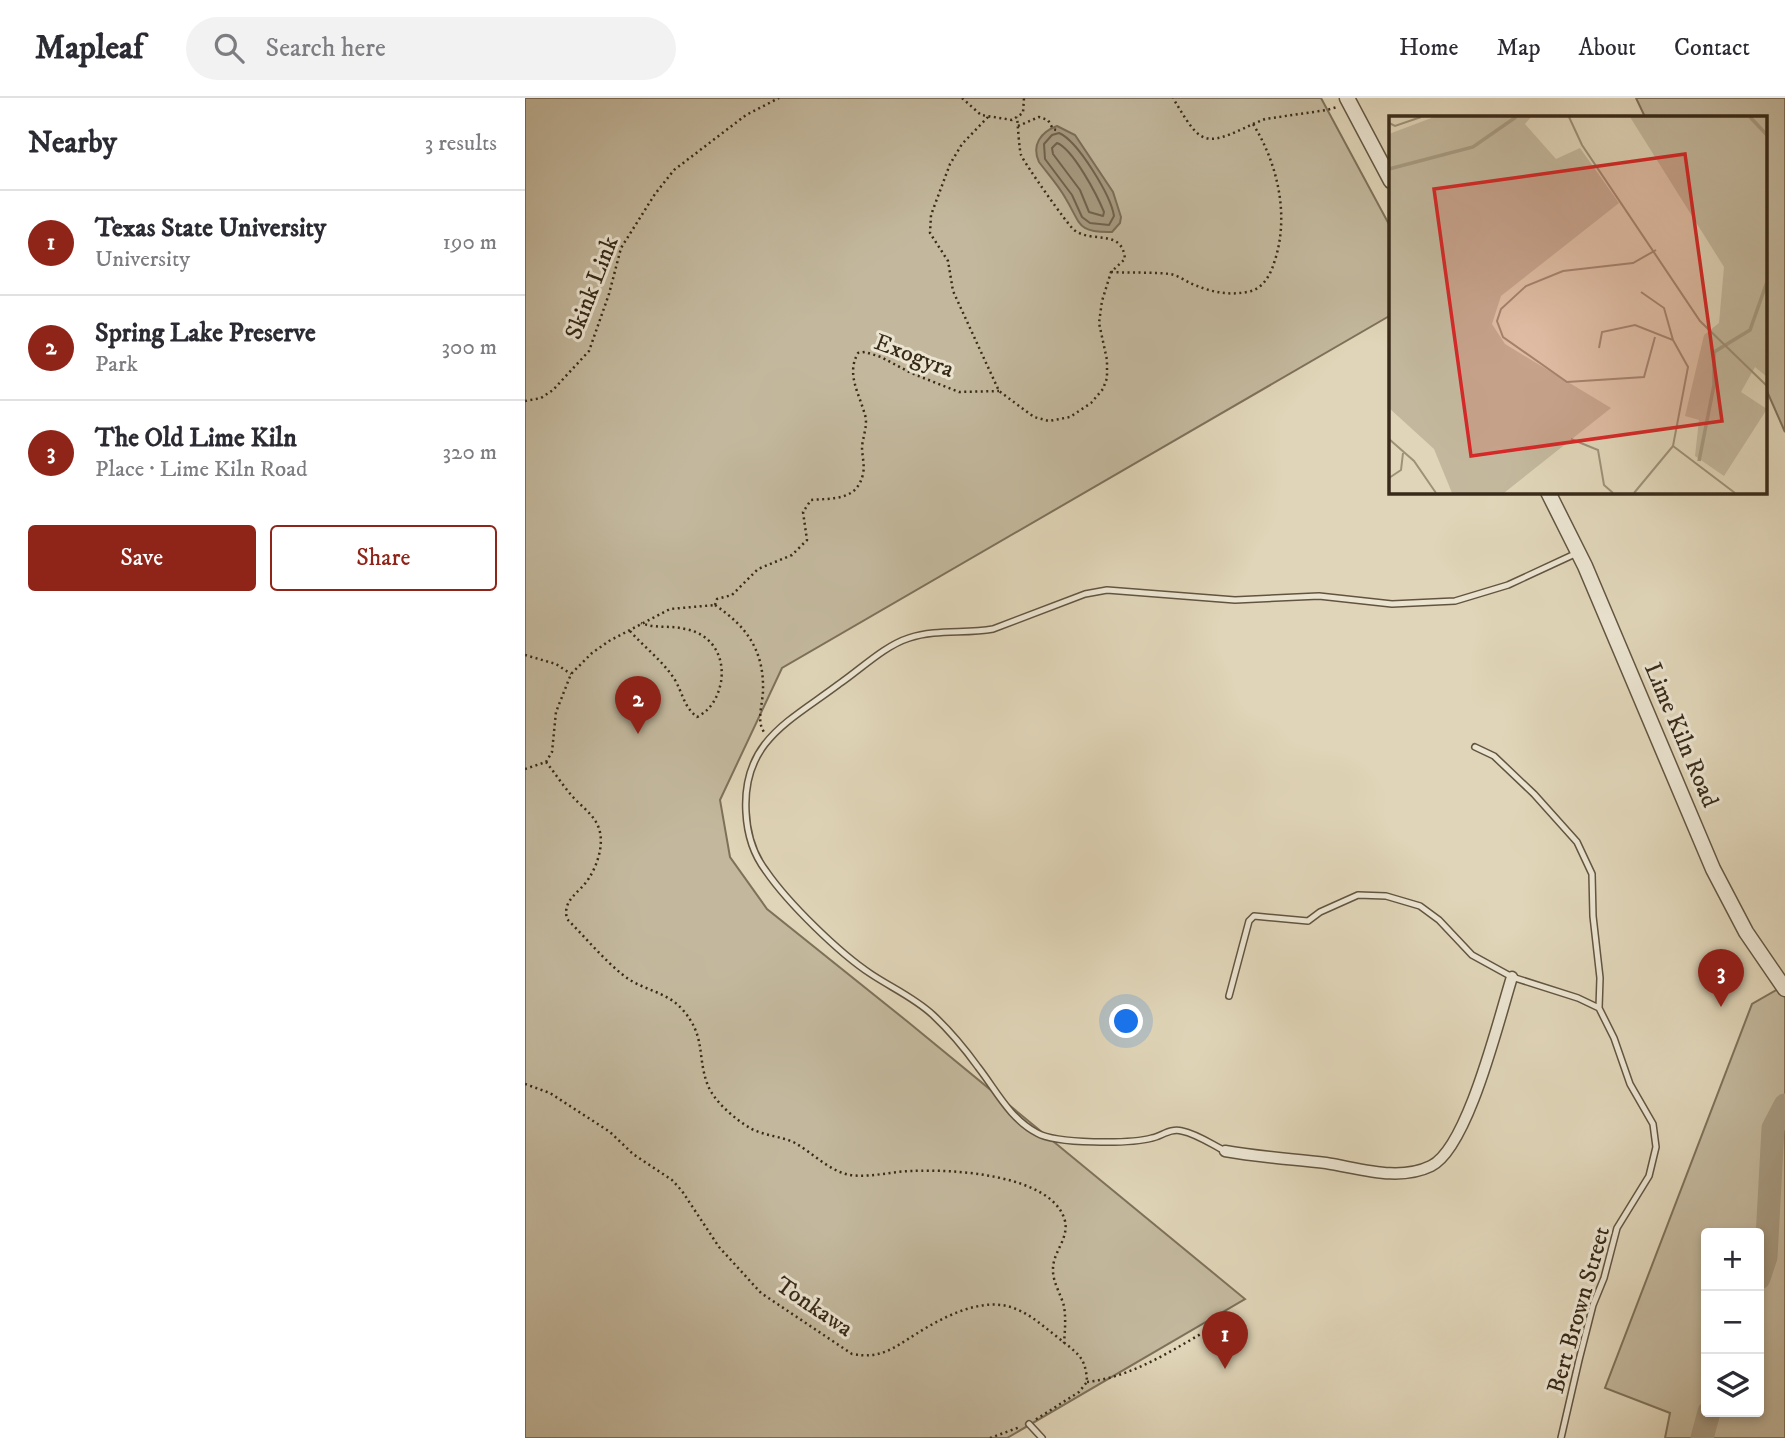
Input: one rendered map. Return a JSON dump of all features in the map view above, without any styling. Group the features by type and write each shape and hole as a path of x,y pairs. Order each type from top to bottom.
{"street":[{"path":"1349,101 1389,177"},
{"name":"Lime Kiln Road","path":"1549,494 1578,552 1713,869 1746,932 1785,989"},
{"path":"1225,1151 1380,1173 1404,1174 1431,1166 1442,1158 1453,1142 1470,1108 1511,977"}],"lane":[{"path":"1225,1151 1182,1131 1172,1130 1151,1139 1049,1139 1018,1120 978,1066 933,1015 870,974 841,950 800,911 766,873 748,834 745,803 753,762 770,737 900,641 940,631 993,629 1085,594 1119,590 1235,600 1330,596 1392,604 1445,602 1466,599 1499,588 1578,552"},
{"path":"1229,996 1249,921 1254,916 1308,921 1320,912 1358,895 1386,896 1420,906 1439,920 1472,955 1511,977 1578,998 1599,1008 1600,978 1593,916 1592,874 1577,842 1534,794 1494,756 1475,747"},
{"name":"Bert Brown Street","path":"1561,1438 1593,1305 1604,1278 1617,1228 1649,1176 1656,1147 1653,1124 1630,1084 1614,1038 1599,1008"},
{"path":"1029,1424 1042,1438"}],"path":[{"name":"Skink Link","path":"525,401 541,397 553,390 589,351 609,294 621,248 655,194 674,170 746,115 779,98"},
{"path":"962,98 981,115 1012,120 1023,113 1024,98"},
{"path":"1173,98 1193,132 1210,140 1225,138 1265,119 1327,110 1349,101"},
{"name":"Exogyra","path":"715,605 717,599 732,595 758,569 792,555 807,540 803,512 811,500 846,498 858,488 863,473 862,446 866,418 852,375 851,365 858,353 865,352 881,357 911,373 959,392 999,391 953,291 949,261 930,233 931,215 950,164 962,144 988,117"},
{"path":"999,391 1034,417 1049,421 1070,417 1091,403 1103,389 1107,378 1107,360 1099,323 1102,301 1111,272 1125,259 1124,248 1117,241 1074,230 1045,192 1020,153 1017,117"},
{"path":"1019,126 1039,117 1048,120 1056,130"},
{"path":"1111,272 1173,275 1204,289 1224,294 1250,292 1263,284 1274,263 1283,227 1275,173 1266,145 1253,124"},
{"path":"525,769 546,762 552,752 556,712 571,674 591,653 670,609 715,605 736,619 751,637 760,664 764,689 761,729 770,737"},
{"path":"629,630 661,662 676,682 688,710 697,718 706,712 717,697 721,662 716,645 685,629 641,623"},
{"path":"525,655 556,664 571,674"},
{"path":"546,762 594,820 598,826 601,844 598,860 589,880 569,900 565,911 567,919 624,977 664,995 682,1009 697,1032 705,1077 716,1098 753,1130 793,1142 834,1169 849,1175 913,1170 976,1173 1040,1191 1054,1202 1065,1220 1065,1238 1056,1255 1053,1270 1064,1307 1064,1343"},
{"name":"Tonkawa","path":"525,1084 550,1093 610,1132 633,1154 672,1180 719,1247 761,1293 852,1354 868,1357 887,1353 935,1322 975,1307 998,1304 1014,1308 1033,1318 1079,1355 1086,1366 1087,1382"},
{"path":"990,1438 1029,1424 1079,1392 1087,1382 1107,1380 1151,1363 1213,1327"}],"shaded area":[{"path":"525,98 1321,98 1389,224 1389,316 782,668 720,800 730,857 767,909 1245,1299 1007,1438 525,1438"},
{"path":"1636,98 1785,98 1785,432 1767,391 1767,116 1645,116"},
{"path":"1785,985 1785,1438 1665,1438 1670,1413 1605,1388 1752,1004"}],"water":[{"path":"1057,126 1075,135 1113,192 1121,217 1120,223 1112,232 1086,229 1039,162 1036,150 1039,140"}],"waterway":[{"path":"1764,1263 1773,1128 1785,1105"},
{"path":"1702,1438 1708,1417"}],"place":[{"name":"Spring Lake Preserve","path":"638,734"},
{"name":"The Old Lime Kiln","path":"1721,1007"},
{"name":"Texas State University","path":"1225,1369"}]}
